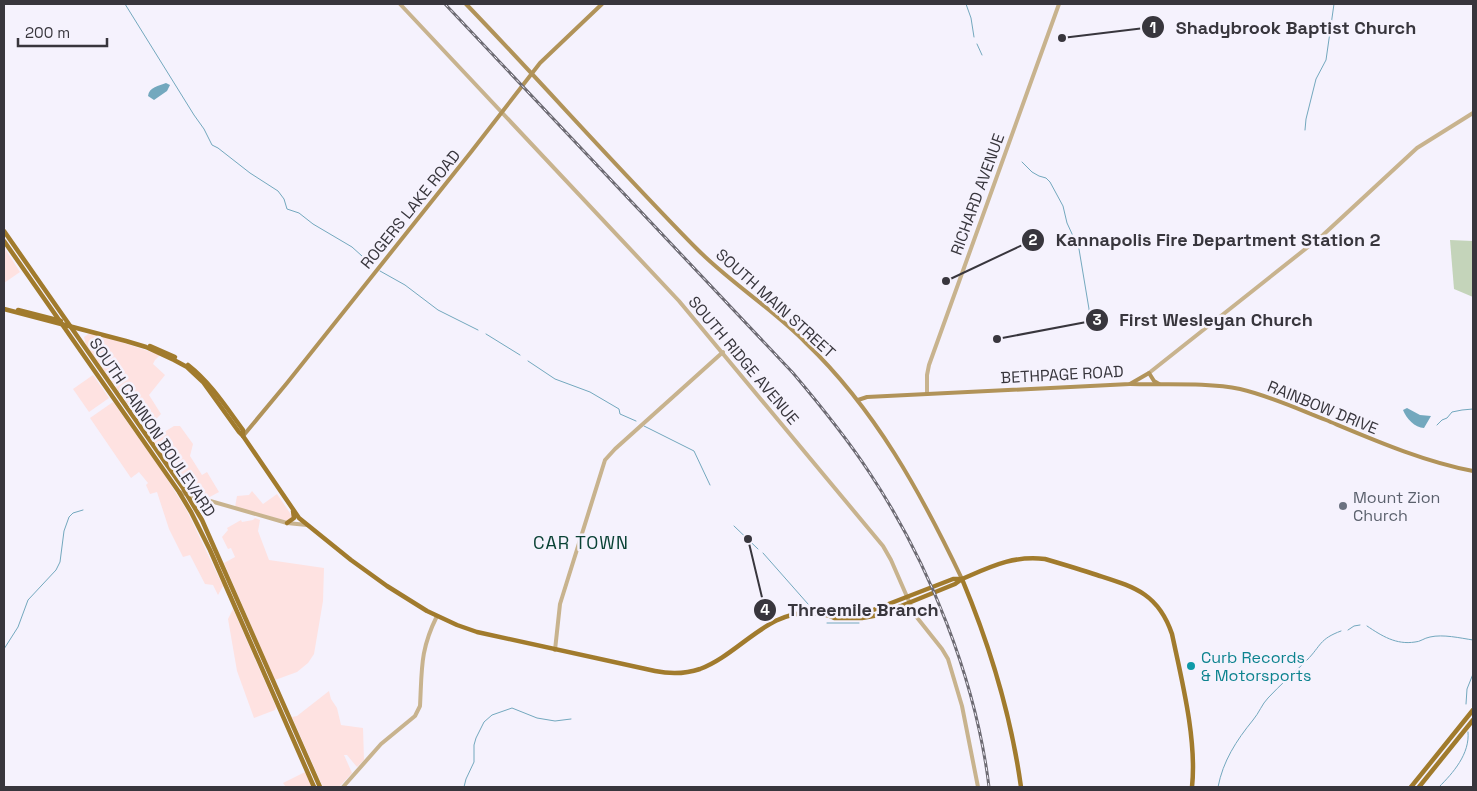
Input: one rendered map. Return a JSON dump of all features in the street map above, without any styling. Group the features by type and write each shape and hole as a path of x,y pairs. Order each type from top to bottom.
{"main road":[{"name":"SOUTH MAIN STREET","path":"466,4 700,252 804,340 858,400 901,463 925,504 962,579 998,678 1009,722 1021,787"},
{"name":"ROGERS LAKE ROAD","path":"243,436 503,112 544,58 602,4"},
{"name":"SOUTH CANNON BOULEVARD","path":"4,231 114,399 179,492 204,537 314,787"},
{"name":"SOUTH CANNON BOULEVARD","path":"4,241 82,344 188,496 208,533 320,787"},
{"path":"4,307 147,344 184,362 209,384 243,430 243,436"},
{"path":"66,324 146,347 187,367 203,382 243,436 294,512 307,526 375,578 410,601 437,616 477,632 655,672 682,673 699,669 713,662 766,626 780,619 802,613 855,614 885,606 953,578 962,579"},
{"path":"82,344 83,335 88,331"},
{"name":"BETHPAGE ROAD","path":"858,400 927,394 1130,384 1148,374"},
{"path":"1148,374 1152,384"},
{"path":"1148,374 1160,385"},
{"name":"RAINBOW DRIVE","path":"1130,384 1222,386 1247,391 1278,401 1414,455 1473,471"},
{"path":"114,399 130,412"},
{"path":"287,523 294,518 294,512"},
{"path":"830,615 834,618 869,618 955,584 962,579 1006,561 1034,557 1051,560 1130,586 1152,600 1166,618 1173,640 1192,742 1194,762 1192,787"},
{"path":"869,618 871,614 885,606"},
{"path":"266,679 272,676"},
{"path":"1411,787 1473,710"},
{"path":"1419,787 1473,720"}],"street":[{"name":"SOUTH RIDGE AVENUE","path":"400,4 642,260 722,352 883,546 892,560 909,603 919,620 942,648 948,659 962,706 978,787"},
{"name":"RICHARD AVENUE","path":"927,394 929,365 1059,5"},
{"name":"BETHPAGE ROAD","path":"1148,374 1327,232 1413,151 1473,113"},
{"path":"555,650 560,604 605,460 722,352"},
{"path":"179,492 287,523 307,526"},
{"path":"343,787 381,744 417,714 420,706 424,648 437,616"}],"shaded area":[{"path":"4,247 20,272 4,283"},
{"path":"90,333 160,355 153,364 165,375 149,395 161,414 146,429 86,345 84,337"},
{"path":"93,375 109,398 89,412 73,389"},
{"path":"113,402 164,474 187,511 223,586 218,595 213,585 205,584 190,555 183,557 169,529 157,492 150,494 146,485 148,483 139,472 131,478 90,418"},
{"path":"174,426 180,426 193,444 190,456 202,475 207,472 219,492 206,499 190,494 151,440"},
{"path":"252,491 263,504 277,494 292,516 292,519 287,521 235,507 237,496 249,495"},
{"path":"255,518 260,520 258,531 269,560 324,568 323,601 314,654 308,663 297,672 275,680 224,563 235,557 231,548 228,549 222,537 228,530 227,528 241,520 242,522"},
{"path":"233,609 276,707 275,710 254,718 237,671 228,619"},
{"path":"329,691 331,699 337,708 341,725 363,728 364,760 357,767 347,755 344,755 352,773 341,787 323,787 292,717 297,716"},
{"path":"305,772 312,787 286,787 283,783"}],"green space":[{"path":"1450,240 1473,241 1473,297 1454,289"}],"water":[{"path":"166,83 170,85 167,91 154,100 148,96 152,89"},
{"path":"1407,408 1420,415 1431,416 1424,428 1414,424 1406,416 1403,410"}],"waterway":[{"path":"125,4 204,129 212,145 278,191 284,199 287,209 299,213 313,224 352,247 372,265"},
{"path":"966,4 971,18 974,37"},
{"path":"1305,130 1316,79 1326,60 1334,4"},
{"path":"977,44 982,55"},
{"path":"1022,162 1032,172 1046,178 1050,182 1063,206 1067,223 1079,249 1089,309 1089,327"},
{"path":"380,271 405,285 438,310 478,330"},
{"path":"486,334 520,355"},
{"path":"528,361 555,379 590,392 619,409 620,414 636,421"},
{"path":"1437,425 1452,412 1473,409"},
{"path":"644,426 694,451 710,485"},
{"path":"4,649 18,627 28,600 56,570 60,562 64,531 69,517 73,513 83,510"},
{"path":"734,526 758,549"},
{"path":"763,553 808,604"},
{"path":"827,623 859,623"},
{"path":"1348,630 1360,625"},
{"path":"1367,626 1395,641 1408,643 1435,636 1473,640"},
{"path":"1218,787 1223,769 1231,752 1266,700 1307,660 1324,640 1341,631"},
{"path":"1466,704 1467,689 1473,674"},
{"path":"464,787 474,762 476,738 484,722 492,715 512,708 537,718 555,721 571,719"},
{"path":"1439,787 1460,762 1466,748 1468,732"}],"railway":[{"path":"445,4 793,373 860,459 891,507 911,544 947,623 973,705 983,746 989,787"}],"place":[{"name":"Shadybrook Baptist Church","path":"1062,38"},
{"name":"Kannapolis Fire Department Station 2","path":"946,281"},
{"name":"First Wesleyan Church","path":"997,339"},
{"name":"Mount Zion Church","path":"1343,506"},
{"name":"Threemile Branch","path":"748,539"},
{"name":"Curb Records & Motorsports","path":"1191,666"}],"district":[{"name":"CAR TOWN","path":"581,543"}]}
